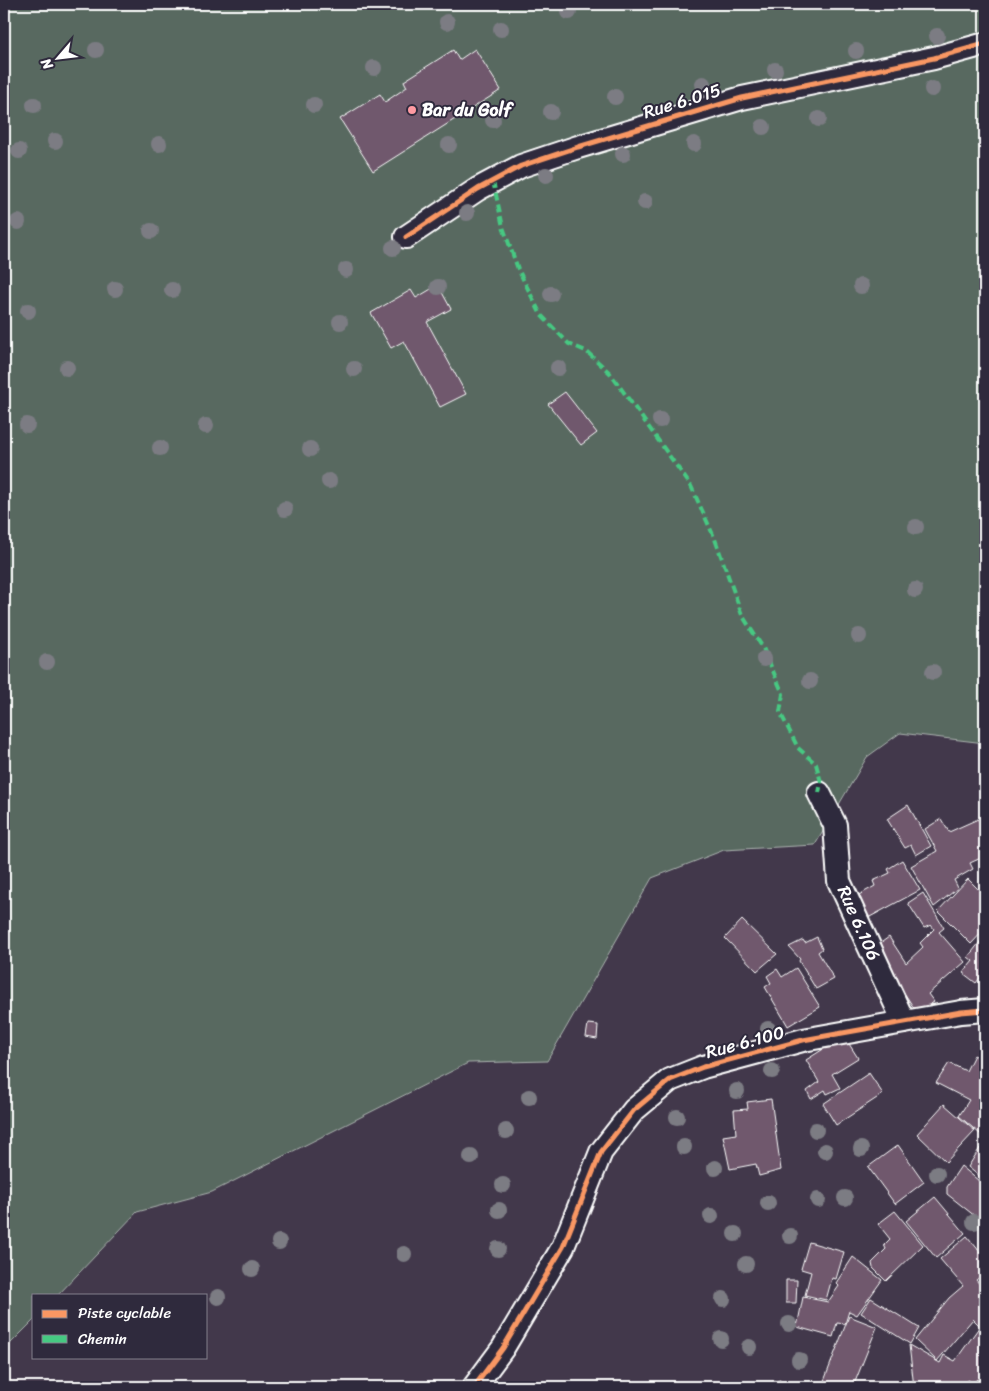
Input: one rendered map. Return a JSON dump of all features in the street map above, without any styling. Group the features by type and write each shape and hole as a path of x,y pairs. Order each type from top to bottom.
{"street":[{"name":"Rue 6.015","path":"406,237 478,189 514,170 578,147 742,98 934,58 985,44"},
{"name":"Rue 6.106","path":"819,793 835,824 839,881 904,1022"},
{"name":"Rue 6.100","path":"474,1387 503,1348 564,1247 601,1152 634,1110 670,1080 703,1067 803,1040 985,1010"}],"green space":[{"path":"4,4 985,4 985,743 900,733 867,757 815,845 724,850 652,878 547,1061 468,1063 212,1192 137,1212 59,1294 32,1294 32,1322 4,1350"}],"building":[{"name":"Bar du Golf","path":"475,49 501,90 373,171 340,119 380,94 385,102 407,87 404,81 453,50 459,60"},
{"path":"438,285 451,309 427,322 466,394 440,407 404,341 391,348 371,313 411,290 416,298"},
{"path":"565,392 597,433 581,445 548,404"},
{"path":"908,805 931,846 916,855 911,845 905,848 887,819"},
{"path":"941,819 949,832 978,819 985,835 985,856 970,863 973,869 954,880 958,888 934,907 911,866 937,851 925,829"},
{"path":"902,860 920,890 868,918 857,896 875,886 873,881 890,873 888,869"},
{"path":"968,879 985,896 985,929 971,944 938,911"},
{"path":"923,893 944,928 939,932 965,962 928,994 934,1002 917,1013 875,947 889,937 906,963 923,947 920,943 934,929 931,925 924,928 908,903"},
{"path":"742,920 777,954 757,971 725,938"},
{"path":"817,937 822,949 818,952 834,979 816,989 799,961 800,959 789,947 803,940 805,943"},
{"path":"984,937 985,971 976,983 963,973 973,961 968,957"},
{"path":"796,968 820,1007 788,1026 765,987 771,983 767,976 777,969 782,977"},
{"path":"588,1024 598,1025 597,1039 586,1037"},
{"path":"844,1036 858,1058 832,1074 840,1088 827,1094 825,1090 811,1099 807,1091 819,1082 806,1060"},
{"path":"974,1055 985,1061 985,1128 980,1134 959,1116 969,1100 936,1083 949,1063 966,1071"},
{"path":"869,1073 883,1094 836,1125 823,1104"},
{"path":"771,1099 781,1170 759,1176 756,1164 730,1169 723,1136 736,1134 734,1110 748,1109 747,1102"},
{"path":"944,1104 975,1131 946,1162 917,1134"},
{"path":"898,1145 924,1182 895,1204 868,1167"},
{"path":"980,1148 985,1153 985,1181 968,1167"},
{"path":"961,1166 985,1186 985,1224 947,1194 947,1187"},
{"path":"935,1197 965,1233 936,1258 906,1221"},
{"path":"895,1211 923,1245 886,1281 873,1268 872,1263 886,1249 884,1245 890,1239 878,1224"},
{"path":"967,1236 985,1258 985,1273 976,1280 983,1288 980,1292 985,1296 978,1304 985,1312 985,1384 977,1379 973,1383 968,1380 965,1387 914,1387 909,1345 940,1363 944,1355 955,1361 980,1326 973,1319 937,1361 915,1340 949,1298 963,1286 940,1259"},
{"path":"809,1242 844,1252 836,1279 832,1278 826,1300 805,1295 811,1272 801,1269"},
{"path":"853,1257 882,1280 857,1315 849,1311 845,1324 837,1323 833,1337 797,1327 803,1297 828,1302 839,1286 836,1283"},
{"path":"786,1280 797,1280 796,1303 786,1303"},
{"path":"871,1298 919,1328 910,1344 861,1313"},
{"path":"849,1316 877,1327 853,1387 838,1387 824,1381"},
{"path":"780,1380 783,1387 765,1387 764,1385"}],"marked path":[{"path":"493,181 503,227 518,269 541,315 569,344 586,351 610,373 691,486 715,539 742,615 763,648 783,694 780,712 798,748 816,764 821,782 819,793"}],"cycle path":[{"path":"406,237 478,189 521,166 742,98 934,58 985,44"},
{"path":"474,1387 503,1348 563,1247 601,1152 634,1110 670,1080 703,1067 803,1040 961,1012 985,1010"}],"place":[{"name":"Bar du Golf","path":"412,110"}]}
